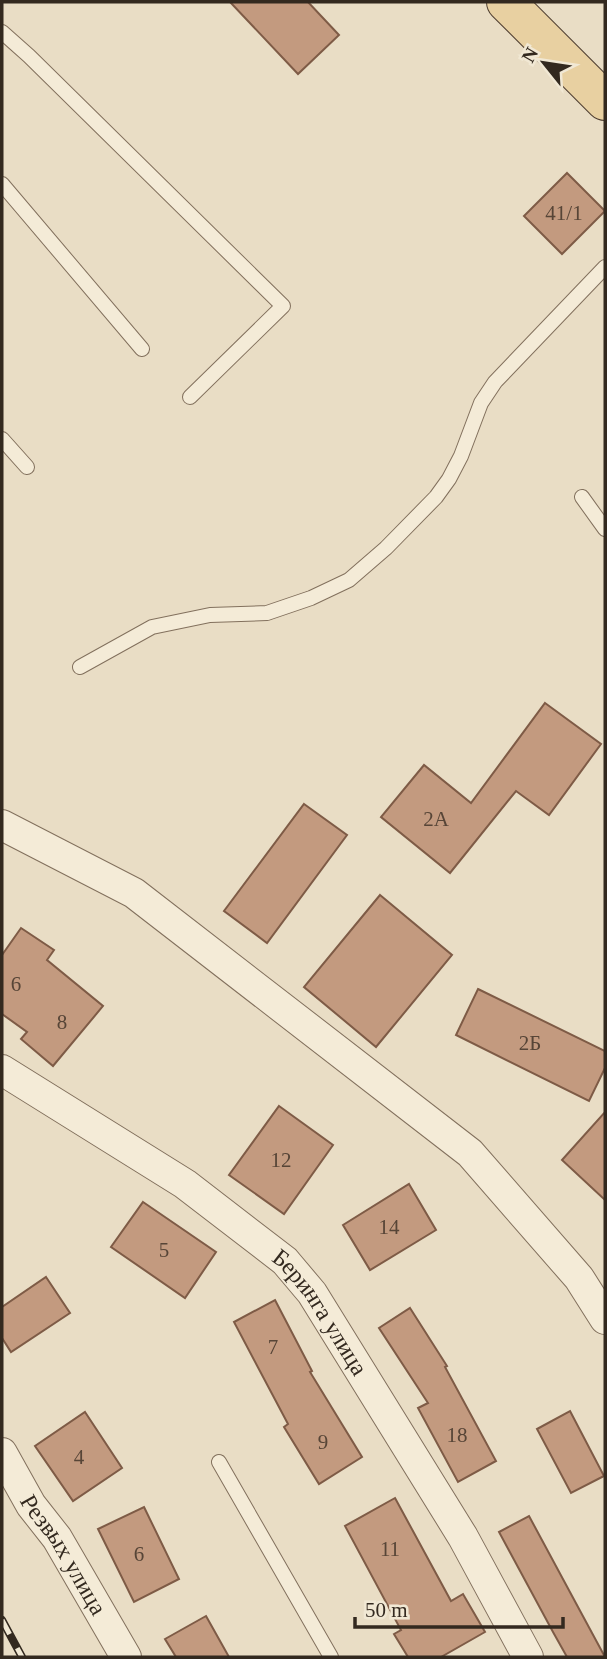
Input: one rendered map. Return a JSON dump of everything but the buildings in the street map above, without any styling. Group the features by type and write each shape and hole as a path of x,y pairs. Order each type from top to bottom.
{"main road":[{"path":"506,2 605,101"}],"street":[{"path":"2,825 134,893 470,1153 579,1278 605,1319"},
{"name":"Беринга улица","path":"2,1070 184,1184 285,1261 312,1293 441,1502 528,1657"},
{"name":"Резвых улица","path":"2,1453 32,1505 57,1538 126,1657"}],"lane":[{"path":"2,32 283,306 190,397"},
{"path":"2,184 142,349"},
{"path":"80,667 152,627 210,615 267,613 311,598 349,580 386,548 436,497 461,456 481,403 495,382 605,267"},
{"path":"2,439 27,467"},
{"path":"582,497 605,530"},
{"path":"219,1462 331,1657"}],"railway":[{"path":"2,1620 22,1657"}]}
